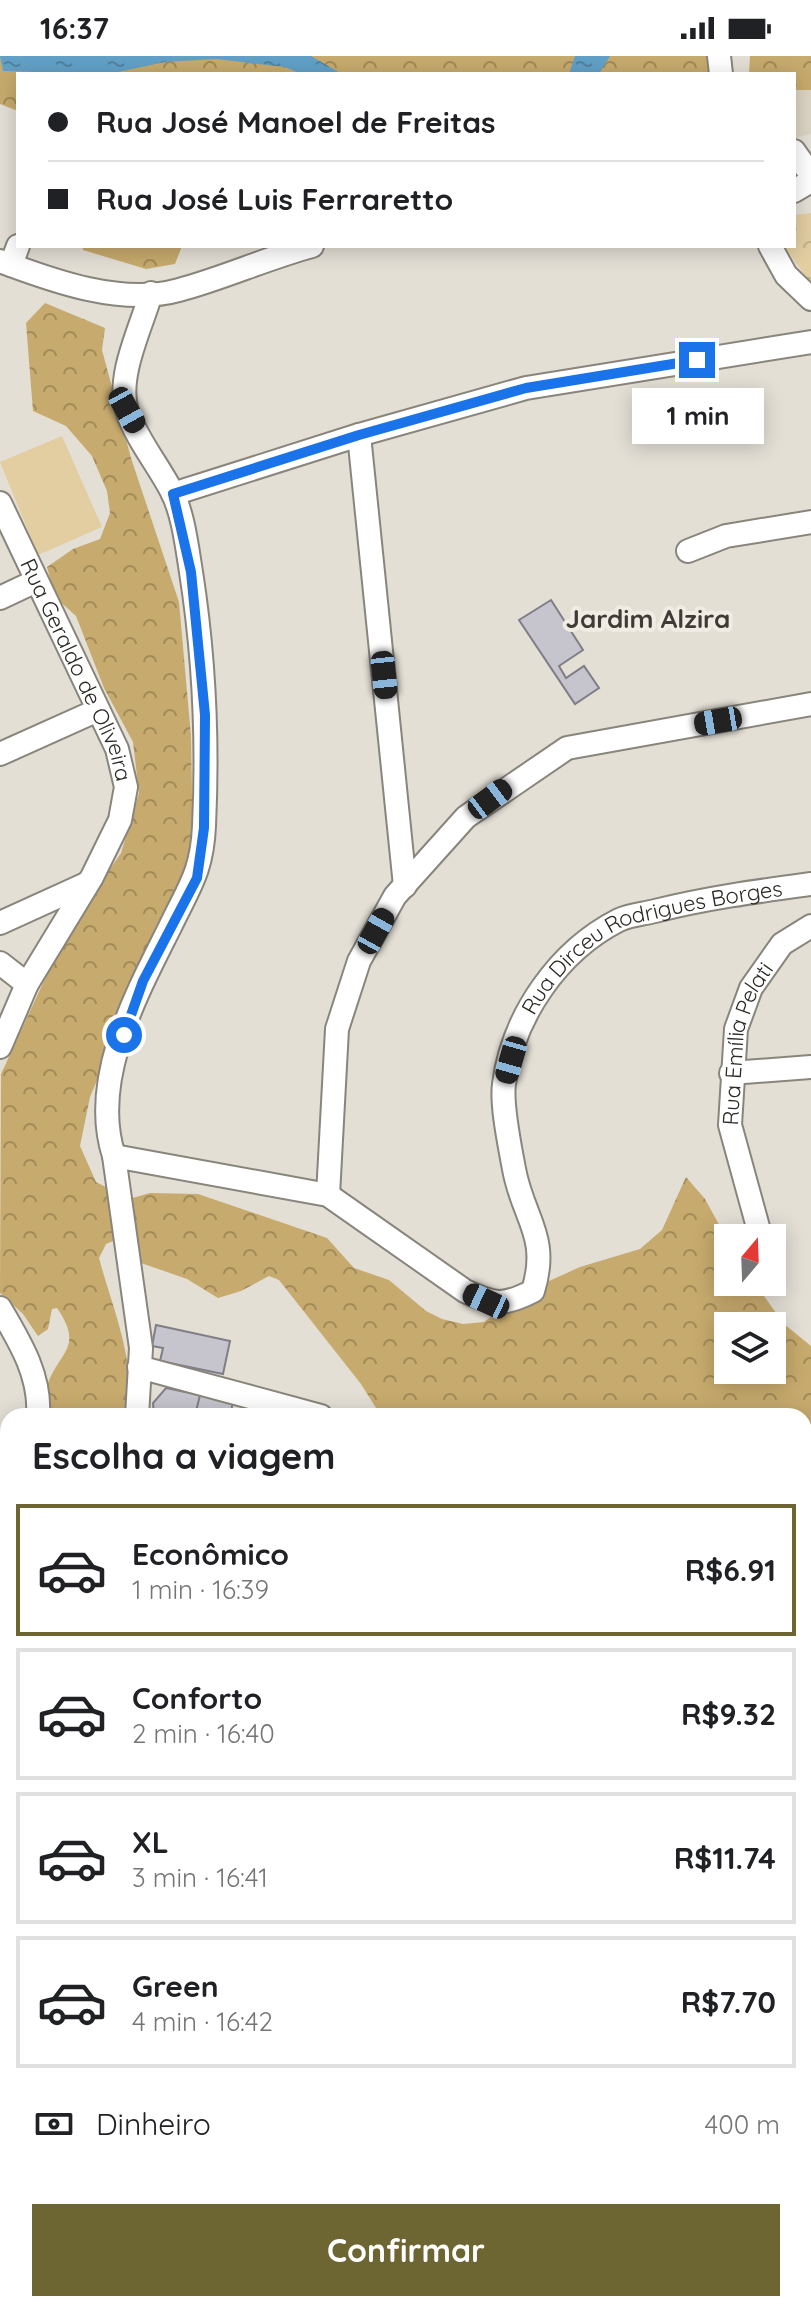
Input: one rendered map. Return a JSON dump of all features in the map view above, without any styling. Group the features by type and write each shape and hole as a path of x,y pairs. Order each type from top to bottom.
{"street":[{"path":"796,153 811,175"},
{"path":"10,257 80,286 131,295 176,291 306,248"},
{"path":"771,248 786,275 811,299"},
{"path":"137,1408 141,1348 114,1156 107,1135 106,1111 114,1063 143,981 197,878 204,828 205,715 191,572 173,494 127,410 126,385 151,293"},
{"path":"173,494 359,435 526,388 811,342"},
{"path":"359,435 405,886"},
{"name":"Rua Geraldo de Oliveira","path":"0,503 117,749 126,787 120,820 88,883 27,984 0,1047"},
{"path":"688,551 726,536 811,522"},
{"path":"0,598 36,581"},
{"path":"114,1156 328,1195 337,1029 359,961 395,896 466,817 567,748 811,704"},
{"path":"0,754 98,710"},
{"path":"0,923 88,883"},
{"name":"Rua Dirceu Rodrigues Borges","path":"328,1195 465,1291 486,1301 509,1303 533,1291 541,1264 537,1235 514,1172 503,1085 518,1035 541,986 576,951 620,919 689,902 811,884"},
{"name":"Rua Emília Pelati","path":"757,1224 730,1125 736,1029 751,988 782,944 811,926"},
{"path":"0,963 27,984"},
{"path":"731,1073 811,1067"},
{"path":"0,1308 24,1349 40,1396 39,1408"},
{"path":"139,1367 291,1408"}],"shaded area":[{"path":"811,81 811,134 796,138 796,83"}],"green space":[{"path":"0,56 718,56 721,72 16,72 16,110 0,104"},
{"path":"750,56 811,56 811,90 796,90 796,72 749,72"},
{"path":"811,213 811,284 785,248 796,248 796,215"},
{"path":"181,248 175,264 146,269 83,250"},
{"path":"45,303 105,328 102,350 131,458 179,602 191,736 193,854 90,1097 80,1146 96,1182 129,1199 150,1193 198,1194 327,1238 354,1268 389,1280 426,1311 463,1324 484,1322 527,1291 580,1267 640,1249 662,1230 686,1177 705,1199 719,1224 714,1224 714,1296 764,1296 775,1312 714,1312 714,1384 786,1384 786,1326 811,1346 811,1408 376,1408 361,1384 279,1280 269,1276 241,1291 218,1298 187,1279 141,1263 113,1241 106,1244 99,1258 127,1359 129,1399 126,1408 44,1408 46,1390 66,1350 69,1333 57,1308 52,1309 48,1329 38,1336 23,1314 0,1293 1,1074 67,931 121,853 139,793 133,742 104,688 76,616 55,597 47,567 73,549 100,539 110,513 107,491 92,456 66,426 33,411 26,323"},
{"path":"62,436 102,527 38,555 0,462"}],"water":[{"path":"0,56 311,56 339,72 296,72 285,67 216,59 165,62 118,72 3,71"},
{"path":"575,56 610,56 600,72 570,72"}],"building":[{"path":"551,600 583,650 559,666 566,678 584,666 599,688 575,704 519,620"},
{"path":"156,1325 230,1341 223,1374 160,1361 163,1348 152,1346"},
{"path":"166,1388 200,1395 197,1408 153,1408 153,1403"},
{"path":"200,1395 233,1402 232,1408 197,1408"}],"district":[{"name":"Jardim Alzira","path":"648,618"}],"route":[{"path":"124,1035 143,981 197,878 204,828 205,715 191,572 173,494 359,435 526,388 697,360"}]}
